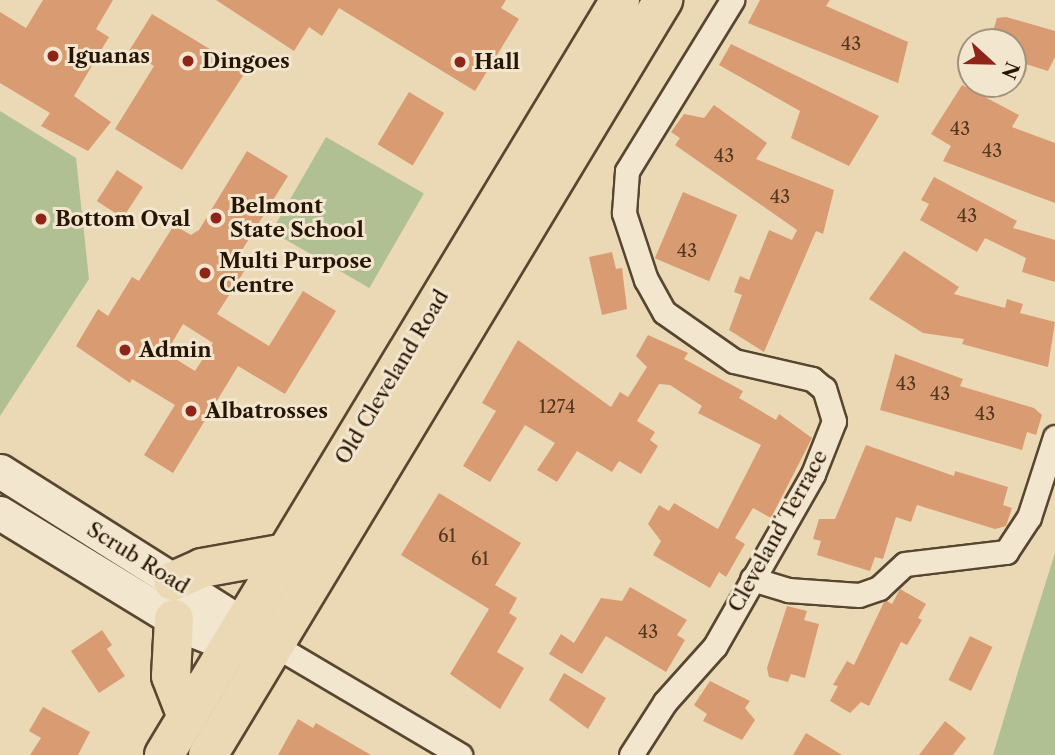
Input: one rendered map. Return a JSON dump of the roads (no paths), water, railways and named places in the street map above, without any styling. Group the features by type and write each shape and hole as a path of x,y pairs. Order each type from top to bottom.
{"highway":[{"name":"Old Cleveland Road","path":"164,755 620,0"},
{"name":"Old Cleveland Road","path":"208,755 663,0"},
{"path":"173,581 202,568 285,553"},
{"path":"173,619 171,676 187,717"}],"main road":[{"name":"Scrub Road","path":"0,471 173,581 237,634"},
{"name":"Scrub Road","path":"0,513 173,619 276,646"}],"street":[{"name":"Cleveland Terrace","path":"631,755 665,702 705,661 813,474 834,421 832,405 812,379 734,361 664,312 646,281 622,198 627,172 647,135 732,0"},
{"path":"752,579 788,590 859,595 878,588 905,565 1006,552 1029,517 1055,437"},
{"name":"Scrub Road","path":"276,646 460,755"}],"place":[{"name":"Iguanas","path":"53,56"},
{"name":"Dingoes","path":"188,61"},
{"name":"Hall","path":"460,62"},
{"name":"Belmont State School","path":"216,218"},
{"name":"Bottom Oval","path":"41,219"},
{"name":"Multi Purpose Centre","path":"205,273"},
{"name":"Admin","path":"125,350"},
{"name":"Albatrosses","path":"191,411"}]}
